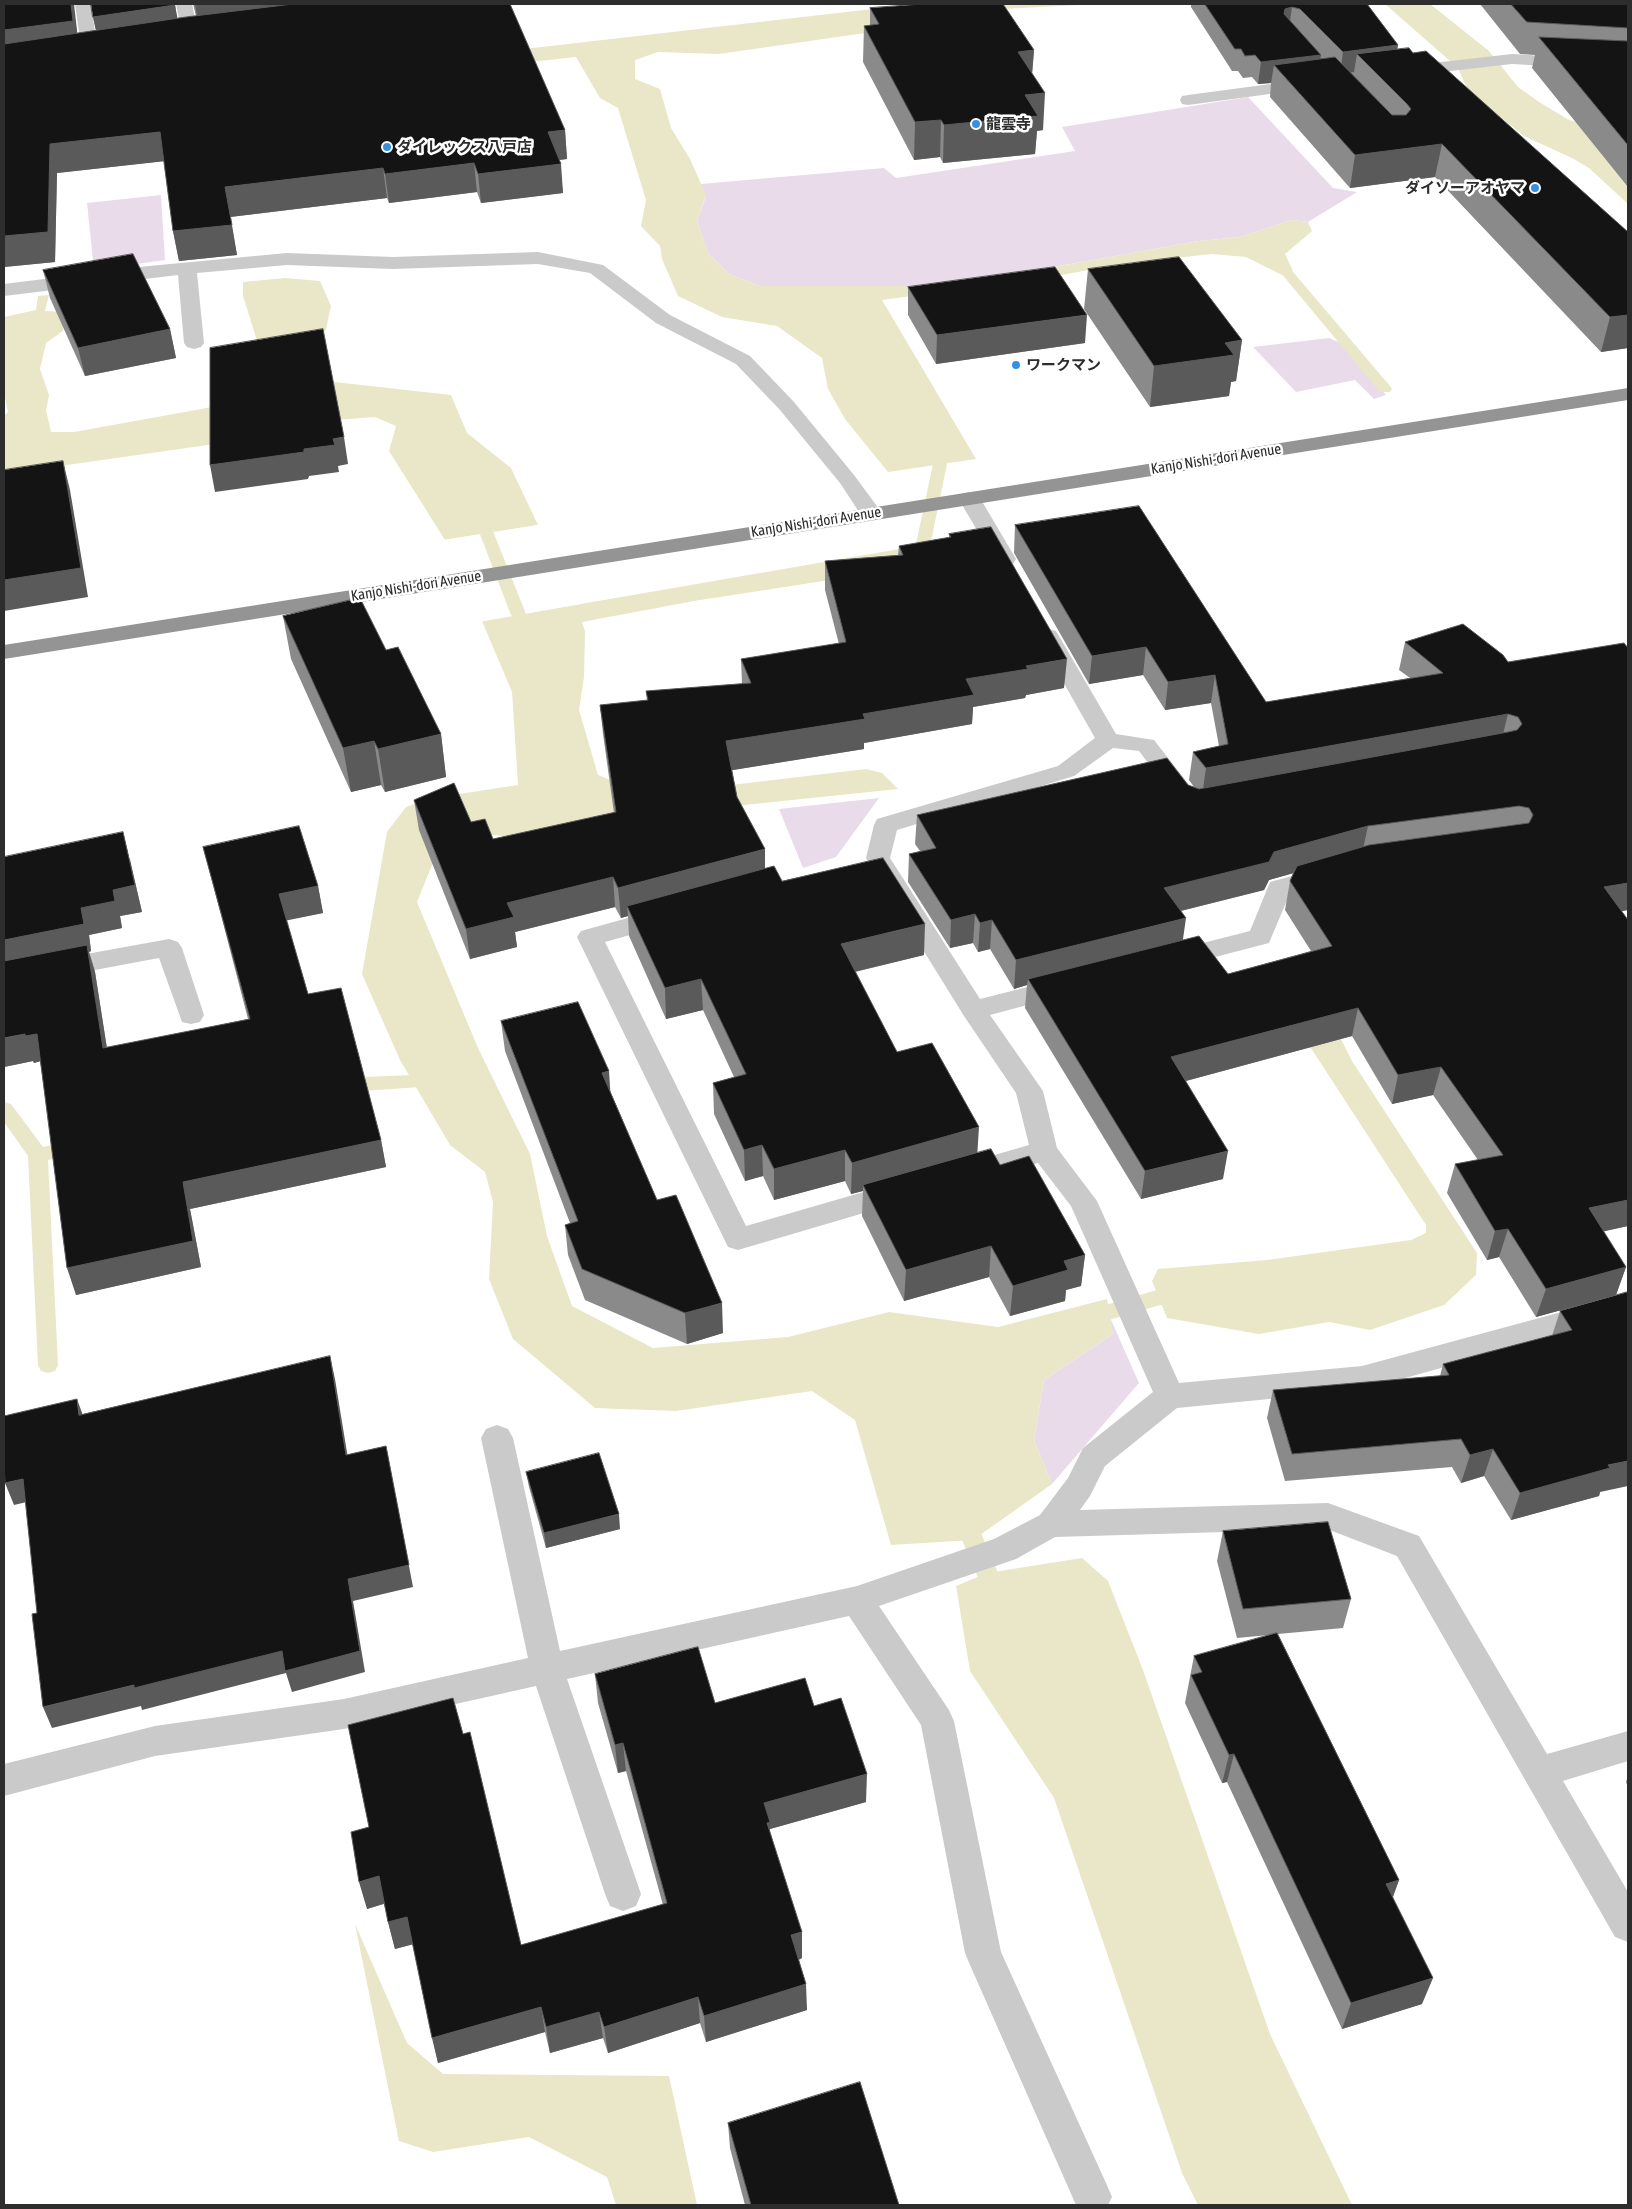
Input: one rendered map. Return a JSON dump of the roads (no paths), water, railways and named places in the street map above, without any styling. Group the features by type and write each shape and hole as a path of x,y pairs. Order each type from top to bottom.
{"highway":[{"name":"Kanjo Nishi-dori Avenue","path":"4,652 1628,394"}],"street":[{"path":"71,56 98,52 83,4"},
{"path":"184,4 191,38"},
{"path":"174,40 210,35"},
{"path":"1391,73 1503,60 1628,66"},
{"path":"1188,100 1324,82"},
{"path":"4,290 187,268 287,259 393,263 538,258 596,269 663,319 743,360 787,406 847,479 871,513"},
{"path":"187,268 194,343"},
{"path":"963,499 1016,579"},
{"path":"1035,613 1108,740"},
{"path":"1170,1396 1084,1201 1044,1151 1029,1091 868,861 886,825 1066,772 1108,740 1146,745 1195,807"},
{"path":"1155,963 1260,936 1279,888 1344,870"},
{"path":"686,911 590,937 738,1239 1044,1151"},
{"path":"4,978 169,948 191,1016"},
{"path":"973,1010 1088,980"},
{"path":"4,1780 155,1741 344,1714 857,1600 1005,1549 1052,1524 1079,1487 1094,1457 1170,1396 1362,1378 1628,1305"},
{"path":"498,1438 547,1669 623,1894"},
{"path":"1052,1524 1328,1516 1408,1546 1628,1925"},
{"path":"857,1600 937,1722 983,1952 1092,2196"},
{"path":"1539,1772 1628,1746"}],"waterway":[{"path":"1266,260 1284,269 1385,389"},
{"path":"906,559 923,546 940,464 928,442"},
{"path":"478,511 519,615 528,625 529,637"},
{"path":"342,1089 363,1084 414,1082"},
{"path":"4,1109 38,1155"},
{"path":"38,1155 76,1147"},
{"path":"38,1155 48,1365"},
{"path":"1085,1319 1160,1297 1184,1296"},
{"path":"973,1540 987,1573"}],"place":[{"name":"龍雲寺","path":"976,124"},
{"name":"ダイレックス八戸店","path":"387,147"},
{"name":"ダイソーアオヤマ","path":"1535,188"},
{"name":"ワークマン","path":"1016,365"}]}
